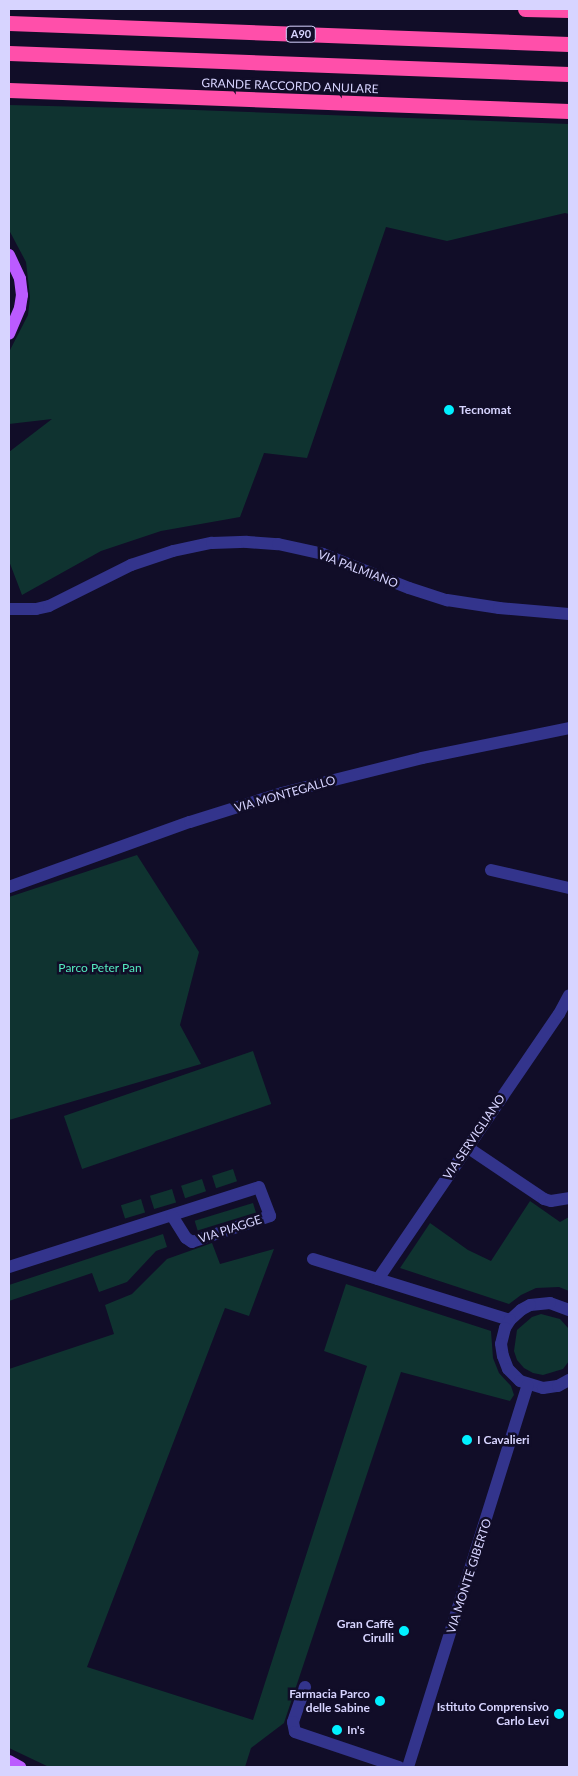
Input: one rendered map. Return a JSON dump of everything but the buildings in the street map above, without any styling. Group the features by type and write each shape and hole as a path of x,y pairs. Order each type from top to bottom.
{"highway":[{"path":"525,9 569,10"},
{"name":"A90","path":"9,23 569,44"},
{"name":"GRANDE RACCORDO ANULARE","path":"9,53 569,74"},
{"name":"GRANDE RACCORDO ANULARE","path":"9,90 569,111"}],"main road":[{"path":"9,255 20,279 22,295 20,308 9,334"},
{"path":"9,1761 20,1767"}],"street":[{"name":"VIA PALMIANO","path":"9,609 36,609 49,606 130,565 173,551 202,545 239,542 278,544 322,554 410,588 447,600 499,608 569,614"},
{"name":"VIA MONTEGALLO","path":"9,887 190,822 282,793 422,758 569,728"},
{"path":"491,870 569,888"},
{"name":"VIA SERVIGLIANO","path":"378,1279 559,1014 569,995"},
{"path":"467,1147 544,1198 551,1201 569,1198"},
{"name":"VIA PIAGGE","path":"9,1267 259,1187 270,1216 192,1242 186,1238 172,1216"},
{"path":"312,1259 510,1320"},
{"path":"569,1310 550,1303 540,1303 521,1310 510,1320 502,1337 502,1356 515,1376 528,1385 550,1388 569,1380"},
{"name":"VIA MONTE GIBERTO","path":"408,1767 528,1385"},
{"path":"305,1687 293,1722 295,1732 399,1767"}],"green space":[{"path":"9,105 569,124 569,214 565,213 447,241 386,227 307,458 264,453 240,517 161,531 101,551 22,595 9,561 9,452 52,419 9,424 9,352 28,315 30,297 26,262 9,230"},
{"name":"Parco Peter Pan","path":"137,855 199,952 180,1025 201,1064 9,1120 9,897"},
{"path":"253,1051 271,1104 82,1169 64,1116"},
{"path":"233,1169 237,1181 216,1188 212,1176"},
{"path":"202,1179 206,1191 185,1198 181,1186"},
{"path":"172,1189 176,1202 154,1209 150,1196"},
{"path":"141,1199 145,1212 125,1219 121,1205"},
{"path":"530,1201 560,1222 569,1217 569,1291 559,1287 536,1288 521,1295 509,1304 400,1268 430,1223 468,1250 491,1261"},
{"path":"253,1203 256,1213 198,1230 195,1221"},
{"path":"163,1234 167,1247 156,1251 127,1282 99,1292 92,1273 9,1301 9,1285"},
{"path":"212,1243 220,1264 274,1249 249,1316 225,1308 87,1667 253,1720 367,1366 324,1351 346,1284 491,1331 493,1358 499,1373 511,1386 514,1395 510,1401 401,1372 284,1723 251,1748 245,1767 49,1767 9,1748 9,1369 114,1334 105,1305 132,1294 167,1259"},
{"path":"541,1314 560,1319 569,1329 569,1361 563,1369 543,1375 533,1373 524,1368 517,1360 514,1351 517,1330 532,1317"}],"place":[{"name":"Tecnomat","path":"449,410"},
{"name":"I Cavalieri","path":"467,1440"},
{"name":"Gran Caffè Cirulli","path":"404,1631"},
{"name":"Farmacia Parco delle Sabine","path":"380,1701"},
{"name":"Istituto Comprensivo Carlo Levi","path":"559,1714"},
{"name":"In's","path":"337,1730"}]}
